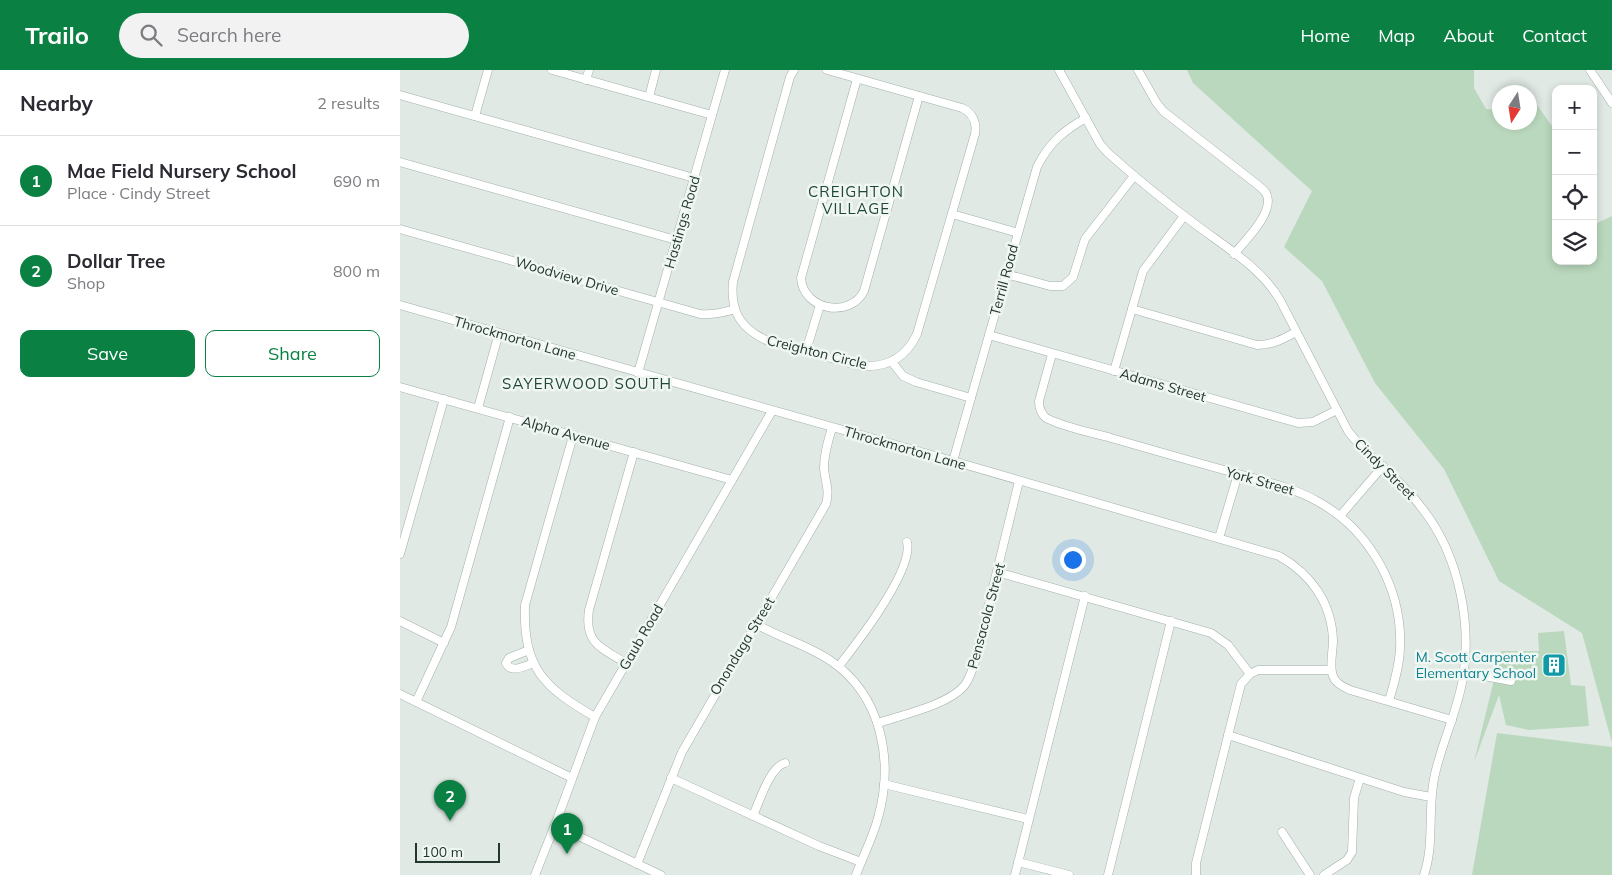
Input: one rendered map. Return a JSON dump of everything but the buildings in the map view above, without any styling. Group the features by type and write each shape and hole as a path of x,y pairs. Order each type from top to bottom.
{"street":[{"path":"476,116 488,70"},
{"path":"552,70 712,115"},
{"path":"586,80 589,70"},
{"path":"649,97 656,70"},
{"name":"Hastings Road","path":"638,373 725,70"},
{"path":"735,309 733,282 790,78 794,70"},
{"path":"826,70 966,110 975,123 976,130 917,334 909,349 892,362 903,376 916,382 971,398"},
{"path":"1061,72 1069,70"},
{"path":"1138,70 1163,111 1254,182 1266,194 1268,200 1266,211 1234,254"},
{"path":"1590,70 1612,103"},
{"name":"Cindy Street","path":"1061,72 1100,144 1108,153 1134,176 1270,284 1348,431 1355,441 1402,484 1422,508 1438,533 1451,560 1460,595 1464,622 1463,672 1452,720 1437,767 1431,797 1429,854 1424,875"},
{"path":"857,79 801,278 806,294 820,305 848,306 857,300 864,290 919,96"},
{"path":"400,94 694,178"},
{"name":"Terrill Road","path":"953,462 1032,180 1042,156 1050,145 1061,134 1086,118"},
{"path":"400,162 676,240"},
{"path":"1006,274 1050,286 1057,287 1068,283 1076,271 1085,239 1134,176"},
{"path":"952,214 1018,233"},
{"path":"1114,371 1143,271 1184,216"},
{"name":"Woodview Drive","path":"400,229 710,315 735,309"},
{"name":"Throckmorton Lane","path":"400,305 1279,556 1296,566 1310,579 1322,597 1329,617 1333,640 1332,670"},
{"path":"806,351 820,305"},
{"name":"Creighton Circle","path":"735,309 746,327 768,340 860,366 876,366 892,362"},
{"path":"1132,309 1257,345 1268,345 1296,332"},
{"path":"478,408 499,333"},
{"name":"Adams Street","path":"989,335 1298,423 1313,422 1337,410"},
{"name":"York Street","path":"1052,354 1039,401 1041,413 1046,418 1299,492 1340,516 1359,534 1381,565 1396,608 1400,648 1398,669 1389,701"},
{"name":"Alpha Avenue","path":"400,387 732,480"},
{"path":"400,554 444,399"},
{"name":"Gaub Road","path":"535,875 556,825 595,717 772,411"},
{"path":"416,702 453,621 510,418"},
{"name":"Onondaga Street","path":"637,864 682,752 700,717 826,504 828,489 824,461 832,428"},
{"path":"573,436 525,605 524,629 528,650 542,676 559,694 595,717"},
{"path":"626,663 598,646 591,637 587,625 589,610 634,452"},
{"path":"1340,516 1383,466"},
{"path":"1219,538 1238,474"},
{"name":"Pensacola Street","path":"878,723 943,701 963,687 968,681 974,665 1019,482"},
{"path":"839,666 868,628 892,588 905,561 908,551 907,542"},
{"path":"997,572 1211,633 1228,645 1250,674"},
{"path":"1014,875 1085,596"},
{"path":"400,621 444,644"},
{"path":"1108,875 1171,621"},
{"path":"756,624 776,636 818,653 839,666 866,698 878,723 884,753 884,784 878,819 856,875"},
{"path":"528,650 509,658 506,663 507,666 513,669 534,663"},
{"path":"1196,875 1196,863 1241,684 1250,674 1258,670 1332,670 1334,679 1345,688 1452,720"},
{"path":"1463,672 1511,680"},
{"path":"400,694 572,778"},
{"path":"1228,735 1404,792 1431,797"},
{"path":"753,816 776,767 784,764"},
{"path":"671,778 819,846 861,862"},
{"path":"1324,875 1347,860 1352,852 1354,798 1360,778"},
{"path":"884,784 1028,819"},
{"path":"556,825 661,875"},
{"path":"1282,832 1310,875"},
{"path":"1018,862 1069,875"}],"green space":[{"path":"1187,70 1474,70 1474,88 1486,109 1492,109 1492,130 1537,130 1537,105 1552,126 1552,265 1597,265 1597,223 1612,216 1612,743 1582,633 1499,581 1444,469 1375,383 1322,281 1284,247 1312,191 1193,83"},
{"path":"1564,631 1571,685 1585,686 1589,726 1529,730 1506,725 1499,695 1474,762 1501,651 1539,651 1538,633"},
{"path":"1497,733 1612,747 1612,875 1472,875"}],"place":[{"name":"M. Scott Carpenter Elementary School","path":"1554,665"},
{"name":"Dollar Tree","path":"450,821"},
{"name":"Mae Field Nursery School","path":"567,854"}],"district":[{"name":"CREIGHTON VILLAGE","path":"856,200"},
{"name":"SAYERWOOD SOUTH","path":"587,384"}]}
